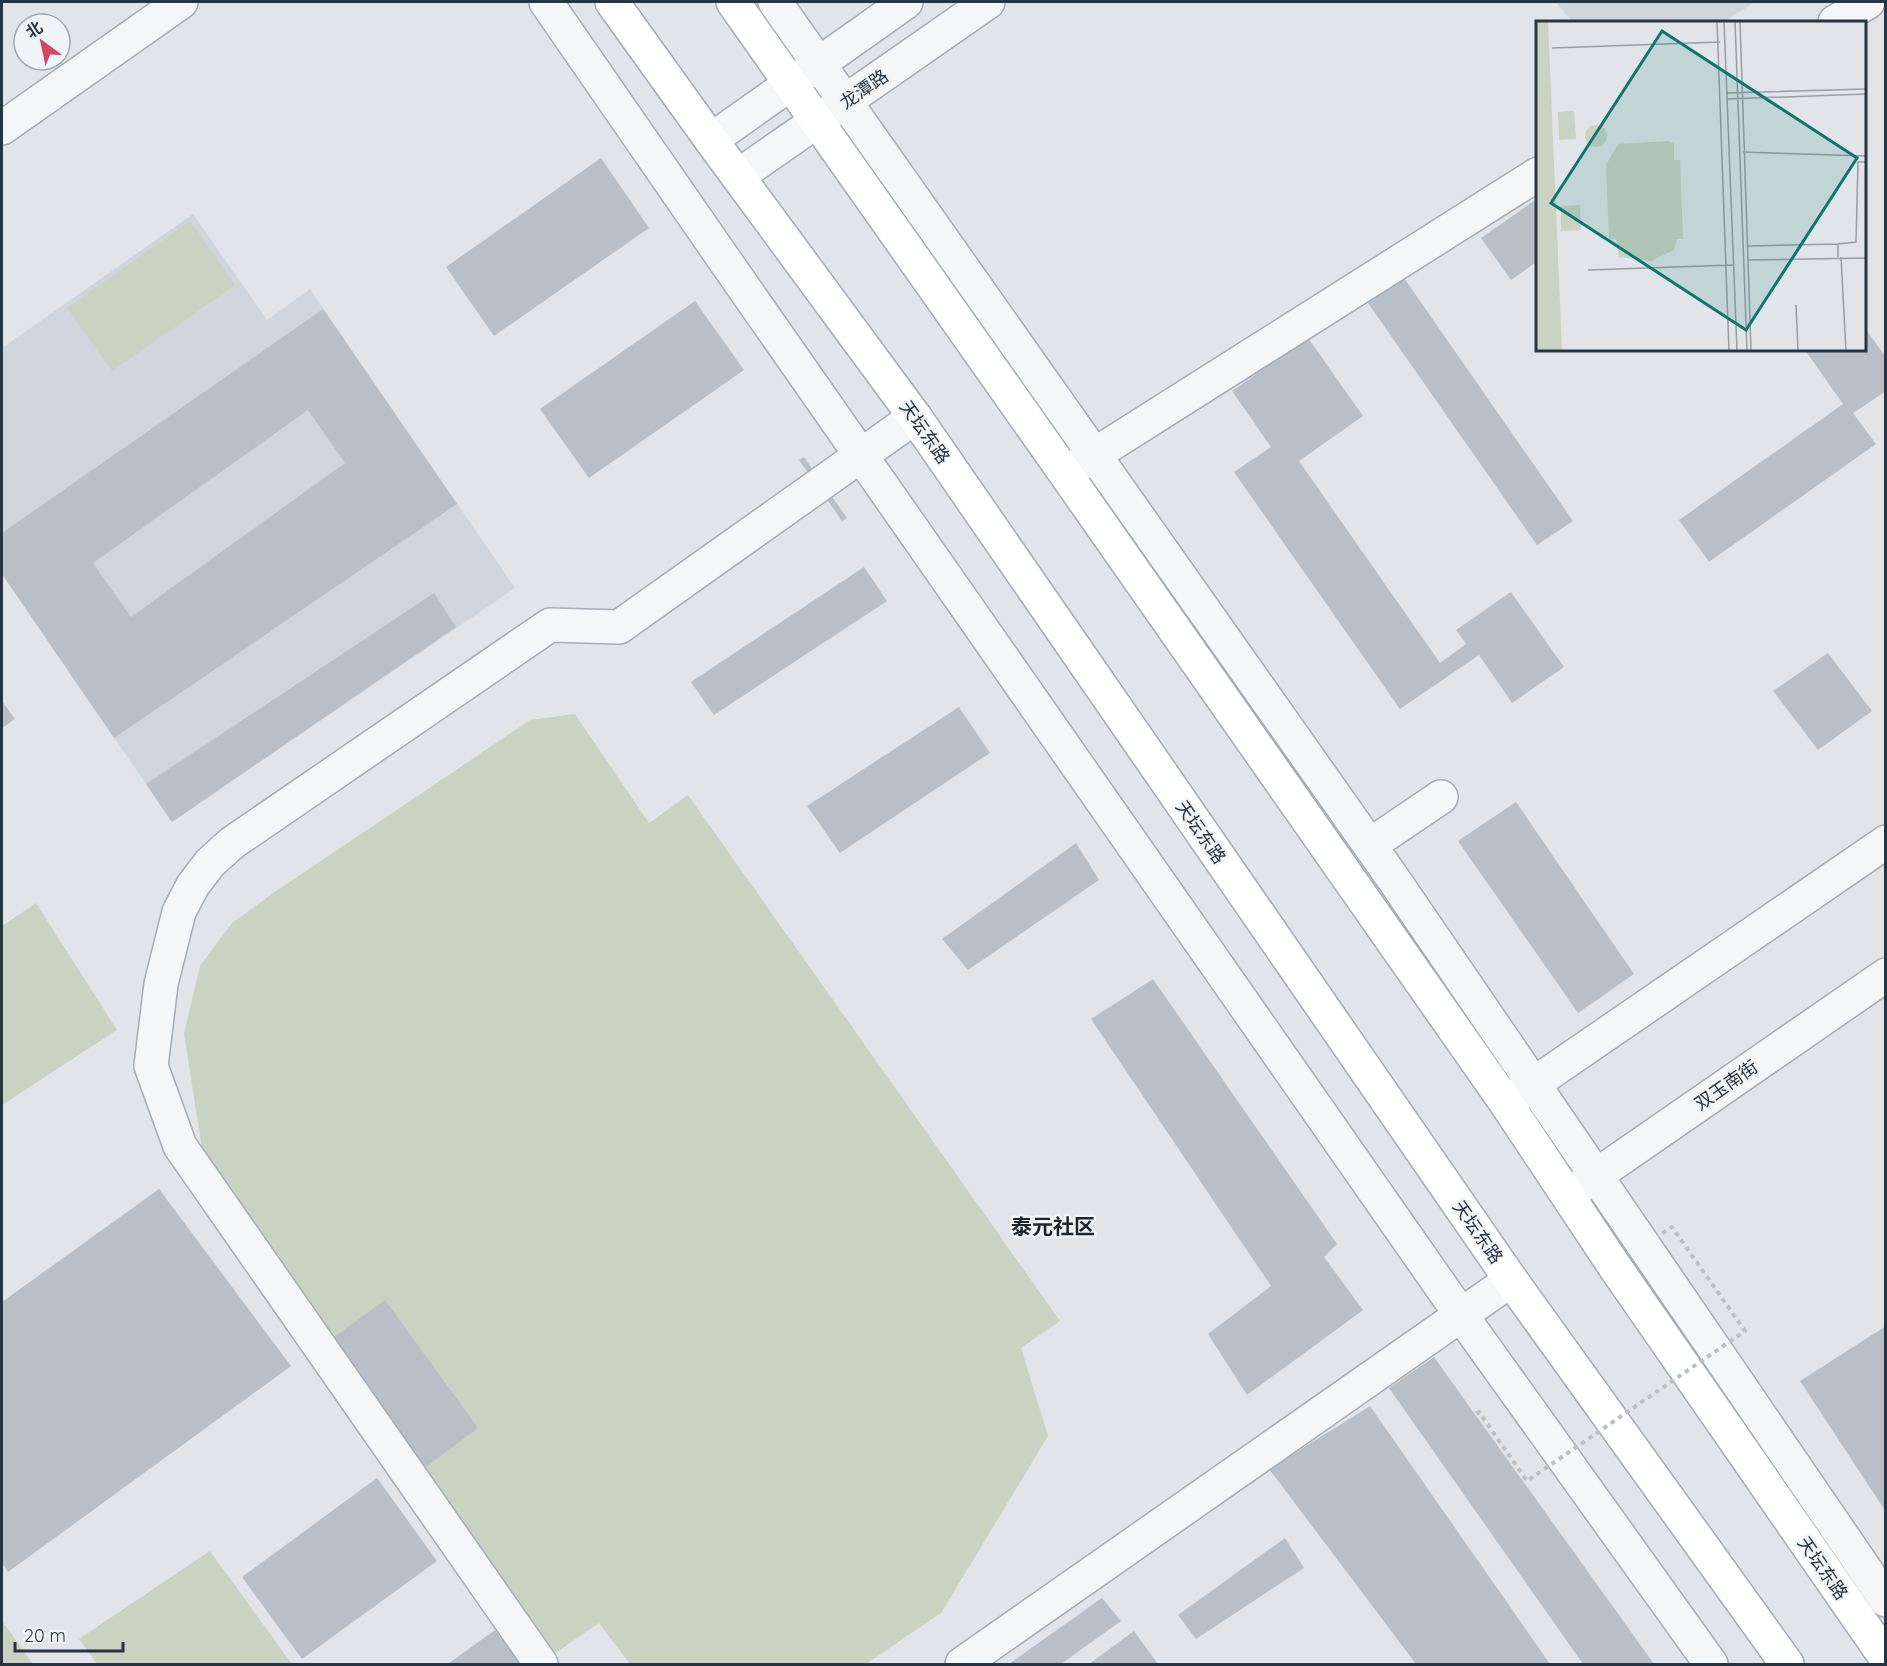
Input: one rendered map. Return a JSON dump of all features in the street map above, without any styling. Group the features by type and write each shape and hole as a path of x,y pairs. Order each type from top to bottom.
{"main road":[{"name":"天坛东路","path":"612,2 915,417 1511,1280 1787,1665"},
{"name":"天坛东路","path":"733,2 1506,1103 1886,1658"}],"street":[{"path":"2,128 181,2"},
{"path":"546,2 1461,1315 1711,1665"},
{"path":"775,2 1370,845 1886,1600"},
{"path":"711,140 906,2"},
{"name":"龙潭路","path":"738,176 988,2"},
{"path":"1837,21 1868,2"},
{"path":"1065,473 1536,175"},
{"path":"541,1665 180,1146 151,1066 160,984 179,912 198,878 210,863 232,843 550,625 619,627 915,417"},
{"path":"1370,845 1441,798"},
{"path":"1506,1103 1886,842"},
{"name":"双玉南街","path":"1567,1195 1886,975"},
{"path":"962,1665 1511,1280"}],"path":[{"path":"1469,1419 1479,1412 1527,1481 1745,1331 1672,1227 1659,1236"}],"shaded area":[{"path":"1556,2 1755,2 1726,21 1571,21"},
{"path":"193,214 267,320 310,289 515,588 172,822 2,574 2,348"}],"green space":[{"path":"190,221 235,285 112,371 67,308"},
{"path":"575,714 649,823 688,795 1060,1321 1021,1348 1048,1436 941,1613 866,1664 630,1664 599,1623 554,1654 204,1161 184,1034 200,966 232,923 530,720"},
{"path":"36,903 117,1030 2,1105 2,926"},
{"path":"210,1551 292,1664 97,1664 79,1639"},
{"path":"2,1621 33,1664 2,1664"}],"building":[{"path":"601,158 649,228 494,336 446,267"},
{"path":"1536,199 1536,262 1511,280 1481,238"},
{"path":"1404,278 1573,521 1537,545 1368,303"},
{"path":"695,301 744,370 589,478 540,409"},
{"path":"323,309 457,504 114,738 2,574 2,533","holes":["308,410 345,463 131,617 93,563"]},
{"path":"1866,330 1886,357 1886,391 1853,413 1876,444 1709,562 1679,520 1843,404 1806,351 1866,351"},
{"path":"1308,338 1363,416 1299,461 1440,663 1466,644 1456,630 1511,592 1564,667 1512,703 1479,655 1400,709 1234,472 1271,447 1232,391"},
{"path":"804,457 847,518 842,521 799,460"},
{"path":"864,567 887,601 714,715 691,682"},
{"path":"434,593 456,627 172,822 146,784"},
{"path":"1828,653 1872,711 1818,750 1773,691"},
{"path":"2,701 15,719 2,728"},
{"path":"959,707 990,753 840,853 807,806"},
{"path":"1516,802 1634,974 1578,1013 1458,841"},
{"path":"1076,843 1099,880 968,970 942,939"},
{"path":"1153,979 1337,1244 1324,1257 1363,1310 1247,1395 1208,1334 1271,1286 1091,1019"},
{"path":"159,1189 291,1366 8,1572 2,1563 2,1302"},
{"path":"385,1300 478,1428 423,1469 330,1340"},
{"path":"1886,1326 1886,1512 1800,1381"},
{"path":"1434,1357 1654,1664 1583,1664 1389,1388"},
{"path":"1370,1406 1550,1664 1416,1664 1269,1469"},
{"path":"377,1478 437,1561 302,1659 242,1577"},
{"path":"1285,1538 1304,1568 1196,1639 1178,1615"},
{"path":"1102,1598 1121,1621 1061,1664 1009,1664"},
{"path":"495,1630 521,1664 448,1664"},
{"path":"1134,1631 1158,1664 1089,1664"}],"district":[{"name":"泰元社区","path":"1053,1226"}]}
